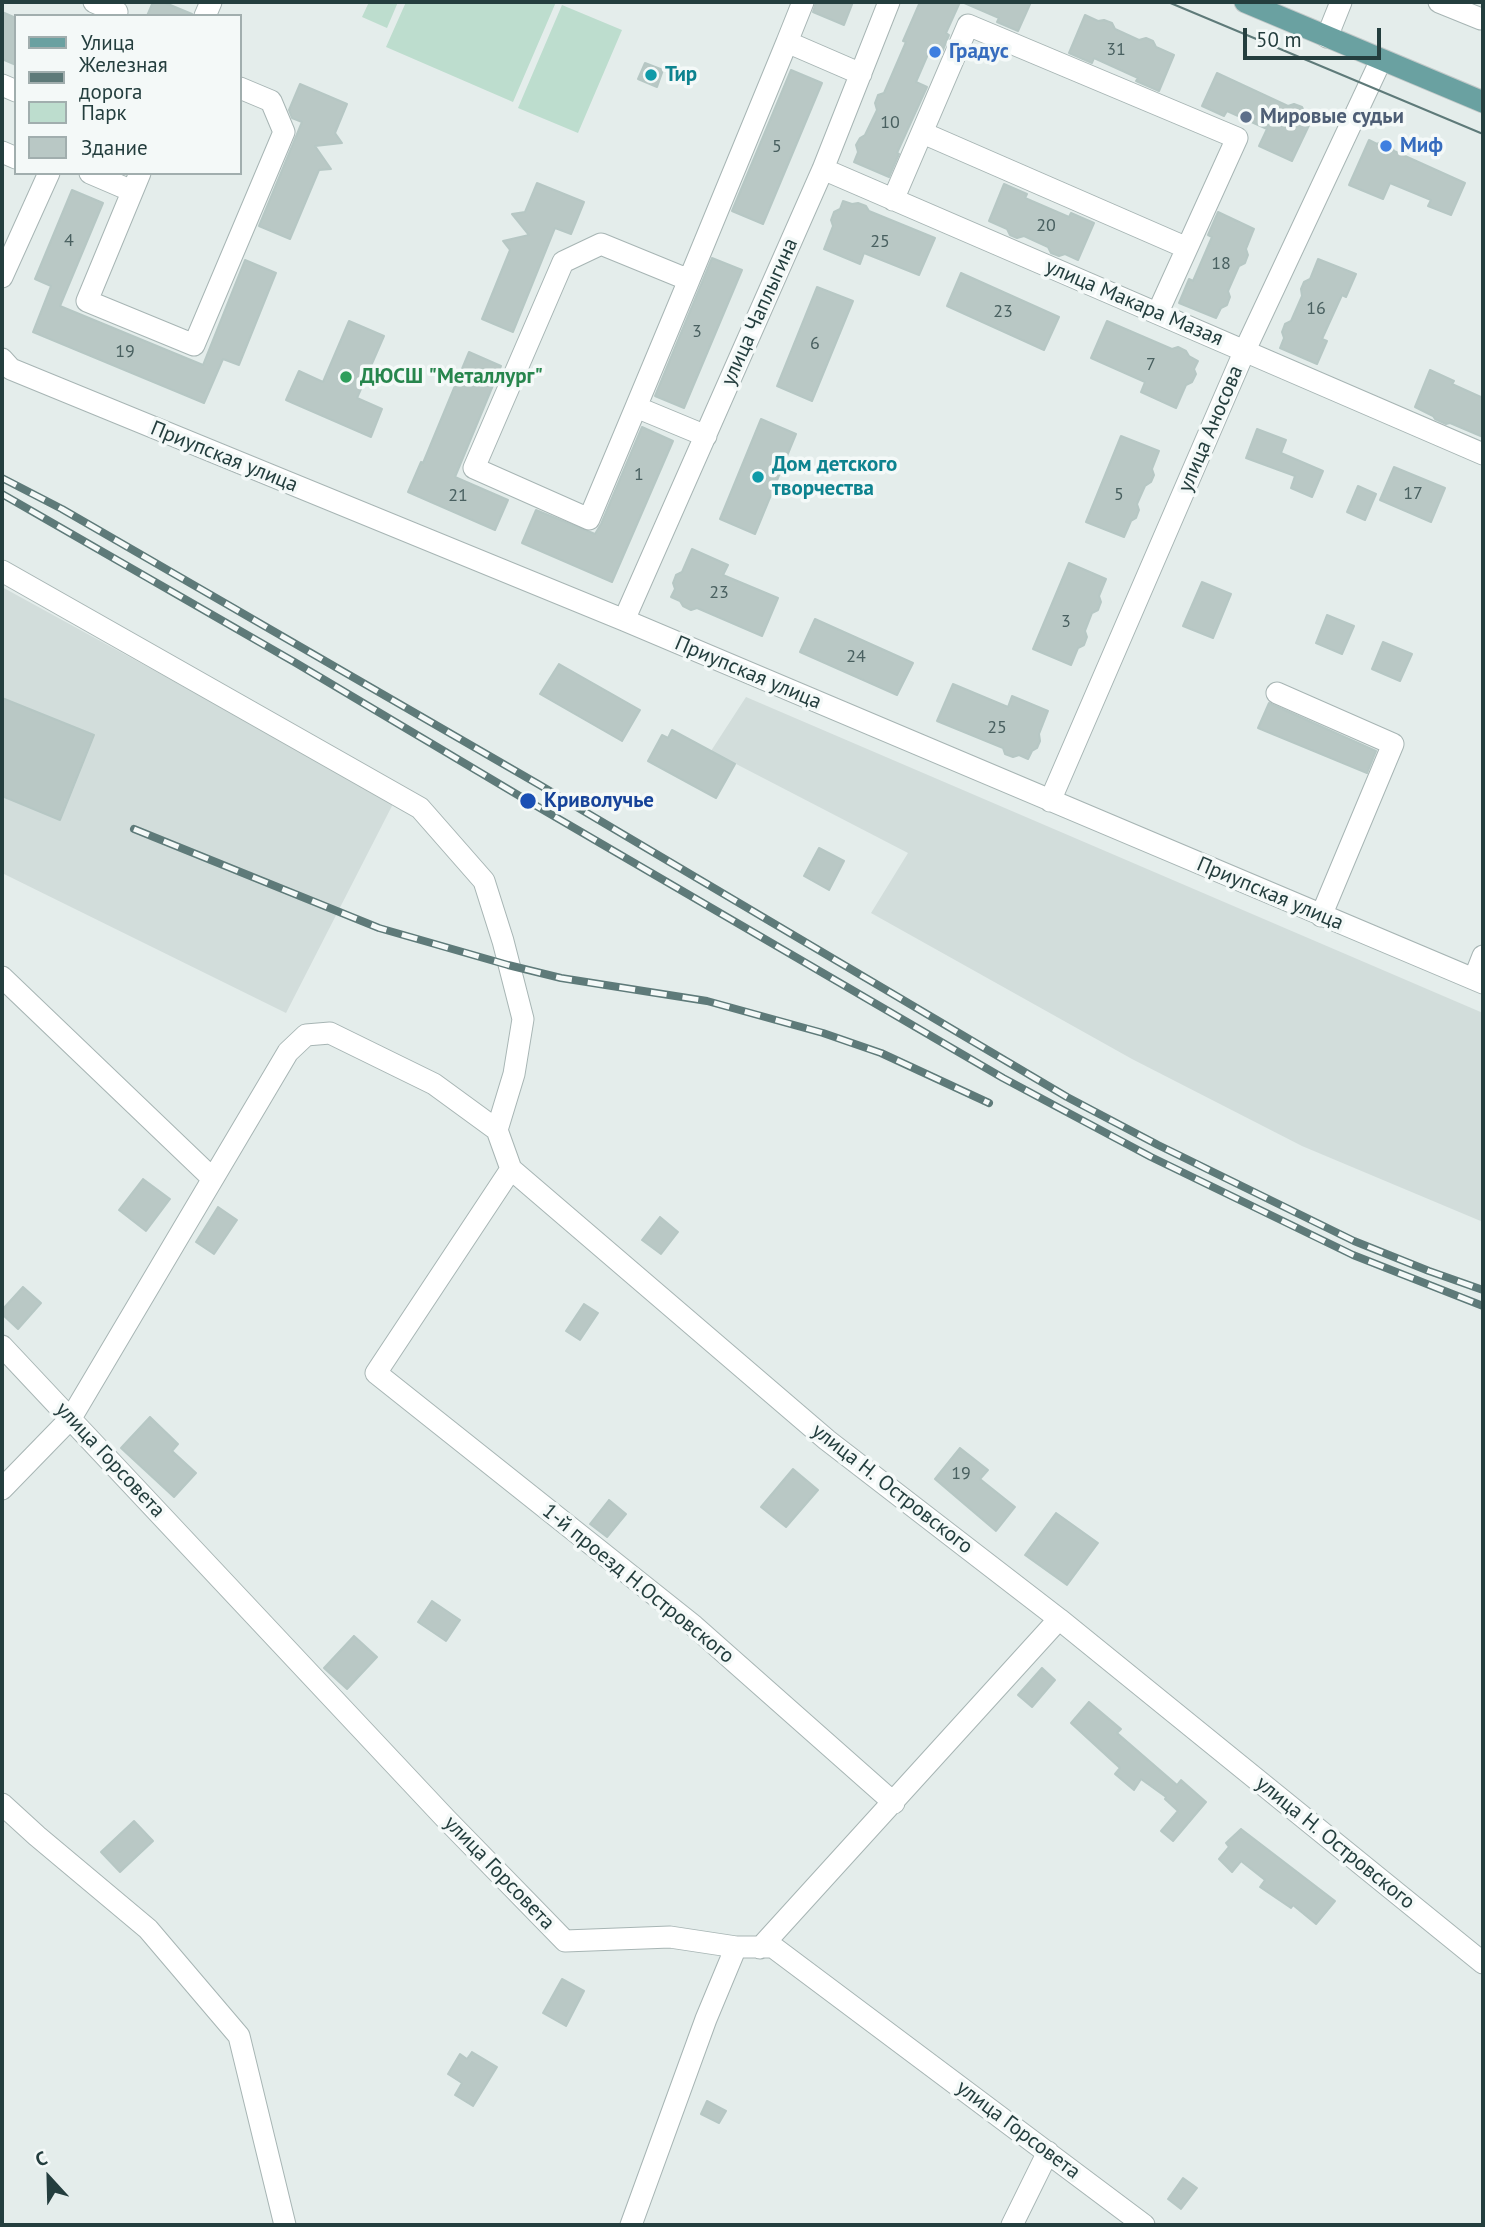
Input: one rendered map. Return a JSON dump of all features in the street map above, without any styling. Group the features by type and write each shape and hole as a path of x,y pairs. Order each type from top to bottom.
{"main road":[{"path":"1245,2 1483,102"}],"street":[{"path":"94,2 118,10"},
{"path":"689,280 601,244 564,262 474,468 589,519 689,280 803,2"},
{"name":"улица Чаплыгина","path":"624,620 823,169 889,2"},
{"path":"1327,37 1341,2"},
{"path":"1439,2 1481,19"},
{"path":"893,200 968,25 1237,138 1158,312"},
{"path":"787,42 861,74"},
{"name":"улица Аносова","path":"1050,801 1245,350 1381,60"},
{"path":"100,175 136,182 87,301 194,345 284,132 271,101 242,89"},
{"path":"923,133 1187,248"},
{"name":"улица Макара Мазая","path":"823,169 1483,454"},
{"path":"2,277 6,254 48,175"},
{"name":"Приупская улица","path":"6,364 624,620 1478,981"},
{"path":"636,407 706,436"},
{"path":"2,571 420,808 484,881 523,1019 514,1074 497,1130 434,1084 330,1032 306,1035 288,1052 71,1418 2,1489"},
{"path":"1277,693 1393,744 1321,916"},
{"path":"1478,981 1483,956"},
{"path":"2,977 212,1178"},
{"name":"улица Н. Островского","path":"497,1130 511,1169 827,1440 1059,1619 1483,1963"},
{"name":"1-й проезд Н.Островского","path":"511,1169 376,1373 694,1626 894,1802"},
{"name":"улица Горсовета","path":"2,1346 446,1819 565,1941 670,1937 736,1947 773,1947 1144,2225"},
{"path":"760,1948 1059,1619"},
{"path":"2,1804 148,1928 239,2036 285,2225"},
{"path":"631,2225 706,2019 736,1947"},
{"path":"1012,2225 1048,2152"}],"shaded area":[{"path":"2,587 394,802 286,1013 2,873"},
{"path":"746,697 1483,1013 1483,1222 1302,1146 1132,1059 871,913 908,853 711,751"}],"green space":[{"path":"369,2 398,2 387,28 362,17"},
{"path":"406,2 556,2 513,102 386,47"},
{"path":"562,5 622,30 578,133 518,108"}],"building":[{"path":"153,2 163,2 192,14 148,14"},
{"path":"816,2 853,2 844,25 813,12"},
{"path":"920,2 960,2 946,33 949,35 940,57 929,52 916,82 927,87 889,177 854,162 858,152 856,145 865,135 877,110 875,103 878,95 884,93"},
{"path":"962,2 1031,2 1018,31 997,22 999,18"},
{"path":"2,12 14,17 14,64 2,59"},
{"path":"1085,15 1112,23 1115,29 1139,40 1146,38 1153,41 1156,47 1174,55 1159,91 1094,58 1092,63 1069,53"},
{"name":"Тир","path":"645,63 663,70 657,87 638,79"},
{"path":"791,70 822,83 763,224 732,211"},
{"path":"1217,73 1288,106 1294,104 1302,107 1305,113 1313,117 1292,161 1259,146 1267,129 1227,111 1224,116 1202,106"},
{"path":"300,84 347,104 335,133 342,143 315,146 331,169 319,170 290,239 259,226 302,122 292,118 289,110"},
{"path":"1369,140 1377,144 1383,141 1391,145 1394,151 1465,183 1451,215 1428,206 1431,200 1390,183 1383,199 1349,185"},
{"path":"537,183 584,202 571,234 555,228 513,332 482,319 510,250 503,241 529,235 512,214 525,212"},
{"path":"1004,184 1027,194 1025,198 1069,217 1071,213 1094,223 1078,260 1065,254 1059,256 1051,253 1048,247 1024,236 1017,238 1010,235 1007,229 989,221"},
{"path":"72,190 103,203 60,306 203,365 245,260 276,273 239,365 223,359 204,403 33,332 51,286 35,279"},
{"path":"843,201 866,206 869,211 935,238 919,275 864,253 860,264 824,249 833,226 831,220 834,212 840,209"},
{"path":"1218,212 1254,229 1246,249 1248,255 1245,263 1239,266 1228,291 1230,297 1227,305 1221,308 1216,318 1179,303 1189,279 1193,281 1212,237 1208,235"},
{"path":"712,258 742,270 684,408 655,396"},
{"path":"1318,259 1356,274 1346,297 1342,295 1322,339 1327,341 1317,364 1280,348 1285,324 1291,321 1302,296 1304,282 1310,279"},
{"path":"961,273 1059,317 1044,350 947,306"},
{"path":"817,287 853,301 812,401 777,386"},
{"name":"ДЮСШ \"Металлург\"","path":"349,321 384,336 357,398 382,409 371,437 286,400 299,371 323,382"},
{"path":"1107,321 1172,349 1178,347 1198,361 1194,369 1196,374 1192,382 1186,385 1176,408 1141,392 1145,382 1091,358"},
{"path":"469,352 501,366 455,477 508,500 495,530 408,492 421,462 423,463"},
{"path":"1430,370 1454,381 1452,384 1483,398 1483,437 1450,423 1446,424 1415,407"},
{"name":"Дом детского творчества","path":"761,419 796,434 755,534 720,519"},
{"path":"642,427 673,441 612,582 522,543 536,510 595,534"},
{"path":"1257,429 1286,440 1281,453 1323,471 1312,497 1291,488 1295,476 1246,458"},
{"path":"1121,436 1159,451 1152,469 1154,475 1151,482 1145,486 1137,504 1139,510 1136,518 1131,521 1124,537 1086,522"},
{"path":"1394,467 1445,488 1431,522 1380,500"},
{"path":"1358,486 1376,494 1365,520 1347,512"},
{"path":"692,549 728,565 723,575 778,598 762,636 697,608 691,610 671,597 675,589 673,583 676,575 682,572"},
{"path":"1069,563 1106,579 1099,596 1101,602 1098,610 1092,613 1085,631 1087,637 1084,645 1078,648 1071,665 1033,649"},
{"path":"1202,582 1231,594 1213,638 1183,626"},
{"path":"1327,615 1354,626 1342,654 1316,643"},
{"path":"815,619 913,663 897,695 800,652"},
{"path":"1383,642 1412,654 1400,681 1372,669"},
{"name":"Криволучье","path":"559,664 640,710 622,741 540,694"},
{"path":"953,684 1008,707 1012,696 1048,711 1039,734 1040,741 1028,759 1005,754 1003,748 937,721"},
{"path":"2,698 94,735 60,820 2,796"},
{"path":"1269,703 1376,751 1367,773 1258,728"},
{"path":"672,730 735,764 716,798 648,761 662,735 668,738"},
{"path":"819,848 844,861 829,890 804,876"},
{"path":"143,1179 170,1199 146,1231 119,1210"},
{"path":"218,1207 237,1220 214,1254 196,1242"},
{"path":"660,1217 678,1232 661,1254 642,1240"},
{"path":"23,1287 41,1303 18,1329 2,1314 2,1310"},
{"path":"584,1304 598,1313 580,1340 566,1331"},
{"path":"150,1417 178,1444 172,1451 196,1473 174,1497 121,1448"},
{"path":"960,1448 988,1470 980,1479 1015,1507 996,1531 935,1479"},
{"path":"793,1469 818,1490 786,1527 761,1507"},
{"path":"609,1500 626,1514 607,1537 590,1524"},
{"path":"1056,1513 1098,1543 1067,1585 1025,1555"},
{"path":"432,1601 460,1620 446,1641 418,1622"},
{"path":"354,1636 377,1657 347,1689 324,1668"},
{"path":"1042,1668 1055,1680 1032,1707 1018,1695"},
{"path":"1089,1702 1121,1729 1117,1733 1177,1785 1181,1780 1206,1802 1173,1841 1161,1831 1178,1811 1166,1797 1141,1779 1134,1790 1115,1774 1120,1768 1071,1723"},
{"path":"134,1821 153,1841 120,1872 101,1852"},
{"path":"1241,1829 1335,1901 1316,1924 1293,1905 1291,1908 1260,1887 1265,1880 1241,1861 1232,1872 1219,1859 1229,1847 1226,1843"},
{"path":"562,1979 584,1991 566,2026 543,2013"},
{"path":"472,2052 497,2067 473,2106 455,2095 462,2083 448,2074 460,2054 467,2059"},
{"path":"707,2101 726,2111 719,2123 701,2114"},
{"path":"1183,2178 1197,2188 1181,2209 1168,2199"}],"tram line":[{"path":"1168,2 1483,134"}],"railway":[{"path":"2,478 62,509 538,784 1067,1097 1354,1241 1483,1290"},
{"path":"2,494 296,663 1003,1078 1151,1157 1353,1255 1483,1306"},
{"path":"134,829 379,928 561,978 707,1001 823,1033 881,1053 989,1103"}],"place":[{"name":"Градус","path":"935,52"},
{"name":"Тир","path":"651,75"},
{"name":"Мировые судьи","path":"1246,117"},
{"name":"Миф","path":"1386,146"},
{"name":"ДЮСШ \"Металлург\"","path":"346,377"},
{"name":"Дом детского творчества","path":"758,477"},
{"name":"Криволучье","path":"528,801"}]}
